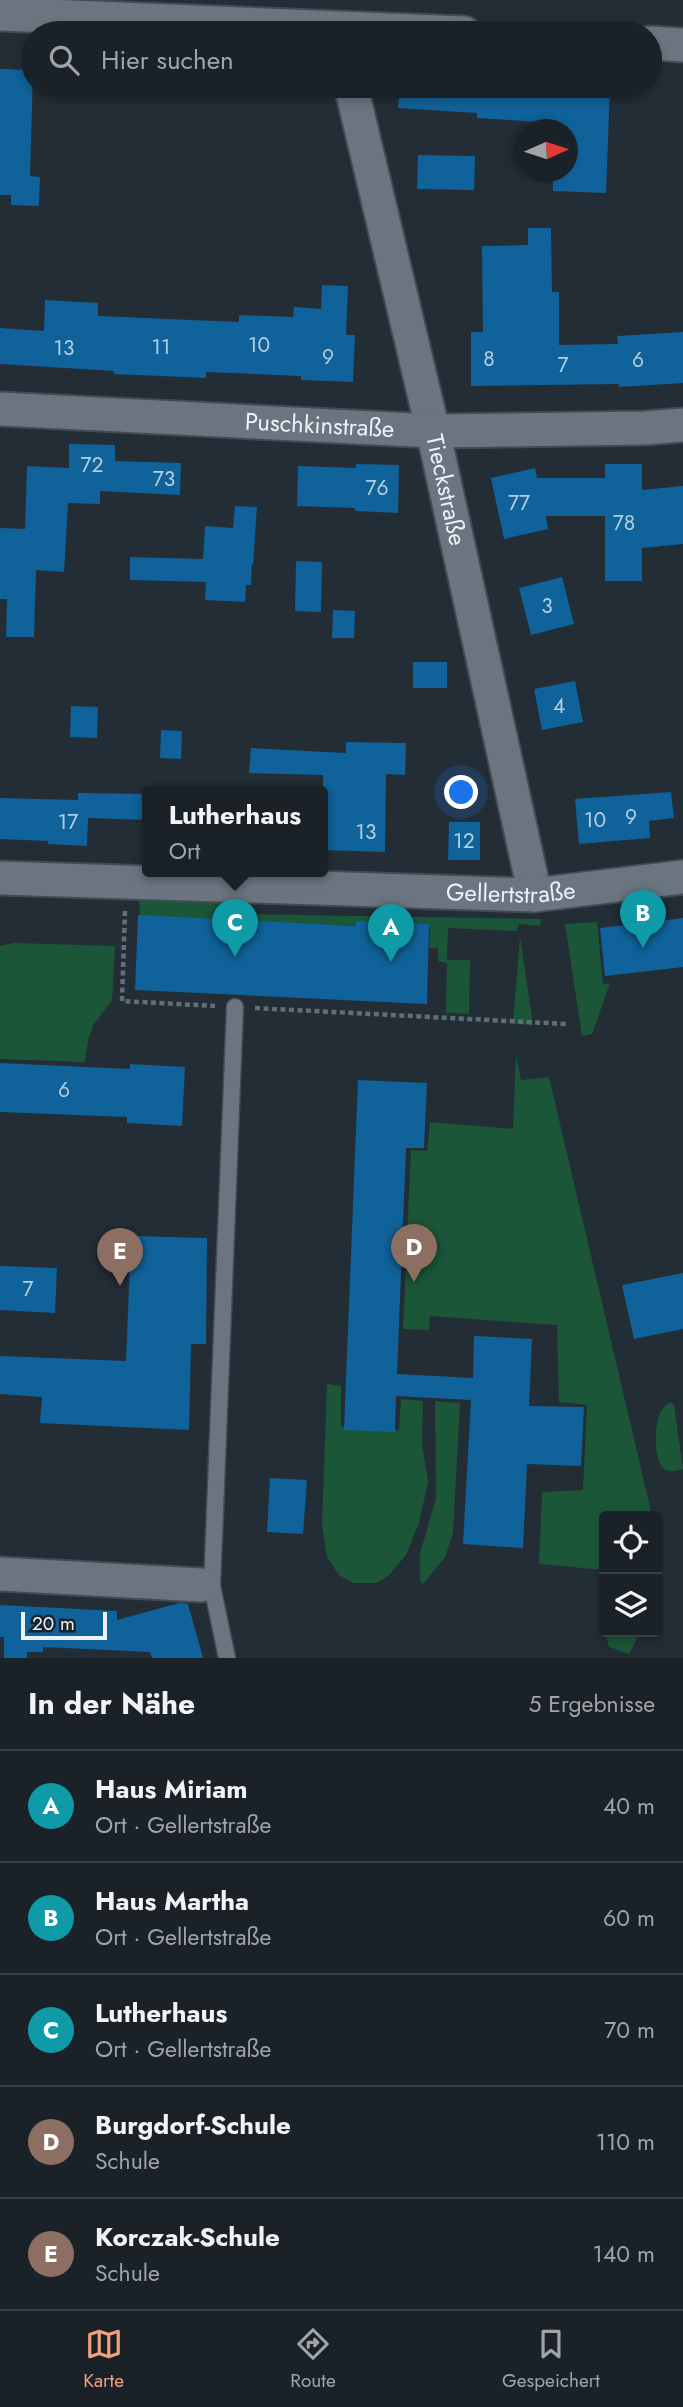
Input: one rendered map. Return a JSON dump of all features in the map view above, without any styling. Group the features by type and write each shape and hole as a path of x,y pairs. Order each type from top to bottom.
{"street":[{"path":"0,14 323,21"},
{"path":"662,44 683,45"},
{"name":"Tieckstraße","path":"354,98 433,430 534,895"},
{"name":"Puschkinstraße","path":"0,410 433,430 645,428 683,425"},
{"name":"Gellertstraße","path":"0,878 534,895 683,877"},
{"path":"0,1574 201,1586"}],"lane":[{"path":"227,1658 212,1586 235,1007"}],"path":[{"path":"126,882 122,1002 566,1024"}],"green space":[{"path":"139,899 239,900 240,914 541,919 540,926 519,924 517,931 448,928 447,960 470,960 469,1014 446,1013 447,963 438,961 438,948 429,948 430,928 140,918"},
{"path":"597,922 603,984 610,983 592,1034 582,1036 565,924"},
{"path":"520,936 533,1025 513,1024"},
{"path":"13,943 115,946 112,1000 94,1024 88,1040 85,1062 0,1059 0,946"},
{"path":"516,1055 521,1080 549,1077 650,1507 650,1511 599,1511 599,1570 539,1564 542,1492 583,1490 587,1405 559,1402 557,1325 430,1316 429,1330 403,1329 411,1150 427,1151 430,1122 513,1129"},
{"path":"327,1384 341,1386 341,1427 399,1430 401,1399 423,1401 422,1443 428,1482 419,1523 406,1555 388,1576 376,1583 353,1583 339,1575 327,1557 322,1524"},
{"path":"435,1401 460,1403 453,1533 445,1557 423,1584 420,1581 420,1554 436,1498"},
{"path":"670,1402 674,1405 683,1469 672,1471 661,1466 656,1451 659,1415"},
{"path":"606,1637 636,1637 629,1654 609,1647"}],"building":[{"path":"0,69 21,70 21,98 32,98 30,176 40,177 39,206 11,205 11,195 0,195"},
{"path":"399,98 610,98 606,193 553,191 553,182 578,182 578,119 515,120 477,118 477,113 398,108"},
{"path":"418,155 475,156 474,190 417,189"},
{"path":"528,228 551,228 552,292 559,292 559,345 618,344 617,336 683,332 683,383 619,387 619,384 471,386 471,332 483,332 482,246 528,245"},
{"path":"322,285 348,286 346,335 355,335 353,382 301,380 301,376 206,372 206,378 114,374 114,371 0,364 0,328 44,331 45,300 98,303 98,316 239,322 239,315 293,317 294,307 321,309"},
{"path":"69,444 115,445 115,461 181,463 180,495 100,491 100,504 68,503 64,572 36,570 34,637 6,637 7,599 0,599 0,528 25,529 27,466 69,468"},
{"path":"356,464 399,465 398,513 297,506 298,466 356,468"},
{"path":"605,464 642,464 642,490 683,486 683,544 642,548 642,581 605,581 605,516 546,516 548,529 504,539 491,478 535,468 537,478 605,478"},
{"path":"235,506 257,507 251,585 246,585 245,602 205,600 206,582 130,580 130,557 203,559 205,526 233,528"},
{"path":"296,561 322,562 321,612 295,611"},
{"path":"562,577 574,624 531,635 519,588"},
{"path":"333,610 355,611 354,638 332,638"},
{"path":"413,662 447,662 447,688 413,688"},
{"path":"575,681 583,722 542,730 534,689"},
{"path":"71,706 98,707 97,738 70,737"},
{"path":"161,730 182,731 181,759 160,758"},
{"path":"346,742 406,743 405,775 386,774 385,852 328,850 328,786 323,786 323,775 249,773 251,748 346,753"},
{"path":"671,792 674,818 649,821 650,838 579,844 575,799"},
{"path":"78,793 142,794 142,820 88,818 87,846 0,839 0,798 78,800"},
{"path":"449,822 480,822 480,860 448,860"},
{"path":"138,915 356,926 356,921 429,924 427,1004 135,990"},
{"path":"683,918 683,967 605,976 600,928"},
{"path":"0,1063 130,1069 130,1064 185,1067 182,1126 127,1123 127,1117 0,1112"},
{"path":"358,1080 427,1083 424,1148 406,1148 397,1374 473,1378 474,1336 532,1339 529,1406 584,1407 581,1466 527,1464 523,1548 463,1544 471,1400 396,1396 395,1432 344,1430"},
{"path":"131,1236 207,1238 206,1344 191,1344 189,1430 40,1423 42,1397 0,1394 0,1356 126,1361"},
{"path":"0,1266 57,1268 55,1313 0,1310"},
{"path":"683,1273 683,1329 634,1339 622,1285"},
{"path":"270,1478 307,1480 303,1534 267,1532"},
{"path":"179,1603 188,1604 203,1658 152,1658 150,1652 43,1647 43,1652 27,1652 27,1658 4,1658 4,1637 0,1637 0,1605 117,1611 117,1620"}],"place":[{"name":"Haus Martha","path":"643,948"},
{"name":"Lutherhaus","path":"235,957"},
{"name":"Haus Miriam","path":"391,962"},
{"name":"Burgdorf-Schule","path":"414,1282"},
{"name":"Korczak-Schule","path":"120,1286"}]}
